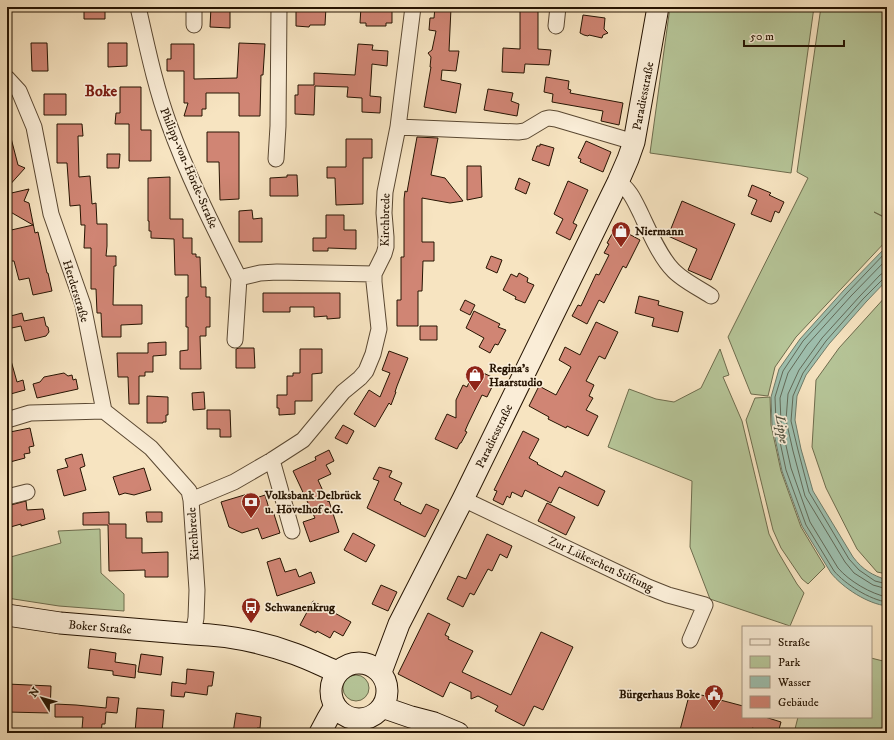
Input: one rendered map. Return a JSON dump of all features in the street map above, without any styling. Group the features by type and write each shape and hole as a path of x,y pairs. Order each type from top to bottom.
{"main road":[{"name":"Paradiesstraße","path":"372,668 398,624 463,499 628,159 634,142 658,7"},
{"name":"Boker Straße","path":"7,615 60,623 193,634 212,634 239,638 261,643 295,654 334,679"},
{"path":"354,663 372,668 386,682 385,699 376,713 367,718 358,719 342,712 332,700 331,692 334,679 345,666 354,663"},
{"path":"385,699 411,717 434,723 458,733"},
{"path":"320,733 328,718 342,712"},
{"path":"331,733 339,724 342,712"}],"street":[{"name":"Philipp-von-Hörde-Straße","path":"138,7 160,98 169,126 199,197 239,278 235,340"},
{"path":"194,7 194,25"},
{"path":"276,159 278,126 279,7"},
{"name":"Kirchbrede","path":"193,634 196,618 197,590 191,500 234,482 303,440 340,395 366,371 373,354 379,329 374,274 386,247 384,197 398,127 413,7"},
{"path":"556,26 558,7"},
{"name":"Herderstraße","path":"7,78 19,91 34,127 51,214 83,305 104,411"},
{"path":"398,127 518,132 525,131 549,118 634,142"},
{"path":"618,182 631,194 665,260 673,270 681,277 711,296"},
{"path":"239,278 260,273 277,272 374,274"},
{"path":"7,420 30,413 104,411 151,448 189,491 191,500"},
{"path":"272,460 292,531"},
{"path":"7,497 27,492"},
{"name":"Zur Lükeschen Stiftung","path":"463,499 648,587 705,604 690,640"}],"green space":[{"path":"670,7 814,7 791,173 650,153"},
{"path":"821,7 887,7 887,218 874,212 887,219 887,240 796,337 775,367 768,396 751,394 728,337 808,178 797,172"},
{"path":"887,295 887,574 877,572 857,549 826,488 812,447 816,380 839,348"},
{"path":"720,349 729,375 723,377 742,421 769,534 778,552 804,593 790,626 710,599 690,547 692,481 608,447 629,389 656,399 674,402 701,388"},
{"path":"770,397 771,425 781,471 801,527 825,567 808,584 802,579 781,548 773,530 746,420 755,398"},
{"path":"100,529 101,573 124,594 124,611 59,606 7,598 7,558 61,543 58,531"},
{"path":"872,658 887,662 887,733 794,733 798,718 872,718"},
{"path":"356,675 365,679 369,688 365,697 356,701 347,697 343,688 347,679"}],"water":[{"name":"Lippe","path":"887,246 887,280 829,344 806,375 797,396 795,420 801,449 813,491 857,562 868,572 887,580 887,606 864,599 849,590 836,579 802,526 782,471 772,424 771,397 779,369 800,339 844,290"}],"building":[{"path":"84,7 105,7 105,19 84,19"},
{"path":"211,7 230,7 230,28 210,27"},
{"path":"296,7 326,7 325,25 310,25 309,27 296,26"},
{"path":"361,7 392,7 392,23 386,23 386,26 366,26 366,23 360,23"},
{"path":"435,7 451,8 449,51 459,51 456,71 442,70 441,80 461,84 456,113 424,107 431,67 431,57 428,53 432,50 436,31 429,30 430,18 434,18"},
{"path":"520,10 538,11 538,49 551,50 549,65 525,64 524,73 502,72 503,48 520,49"},
{"path":"583,15 605,18 604,29 608,33 603,35 602,38 580,33"},
{"path":"31,43 47,43 48,71 32,71"},
{"path":"108,43 127,43 127,66 108,67"},
{"path":"239,43 265,44 263,75 261,75 260,116 239,116 239,93 206,93 206,109 202,109 202,116 184,116 188,103 184,103 184,71 167,71 167,59 171,59 171,44 194,44 194,79 237,78"},
{"path":"358,44 373,45 372,50 388,51 387,66 372,64 370,96 381,97 380,113 362,112 362,98 347,97 348,87 315,86 314,115 295,114 295,95 298,95 298,85 314,85 314,73 355,75"},
{"path":"546,77 569,81 568,89 571,90 570,93 623,103 619,125 601,121 603,111 552,102 553,94 544,92"},
{"path":"120,87 141,87 141,130 151,130 151,161 129,161 129,124 115,124 116,113 120,113"},
{"path":"488,89 513,93 511,101 519,104 517,116 484,110"},
{"path":"44,94 66,94 66,115 44,115"},
{"path":"57,124 82,124 83,136 78,136 79,177 90,176 92,204 96,203 97,224 107,224 106,256 116,256 116,266 114,266 113,305 142,305 142,324 121,325 121,337 102,337 101,313 97,313 96,289 91,289 91,248 84,248 85,225 81,225 80,205 70,206 67,163 57,163"},
{"path":"207,132 239,132 239,199 220,200 219,162 207,162"},
{"path":"417,137 438,138 431,175 445,178 463,201 450,203 422,198 422,242 434,242 434,261 423,261 422,291 418,291 418,326 397,326 397,300 401,300 401,257 404,257 404,199 405,191 407,192"},
{"path":"7,138 11,138 18,165 25,168 7,188"},
{"path":"346,139 372,139 372,158 363,158 363,204 336,205 335,178 327,178 327,167 346,167"},
{"path":"586,141 611,152 603,172 580,162 581,159 578,158"},
{"path":"540,144 554,148 549,166 532,160 537,146 540,146"},
{"path":"107,154 120,154 119,168 107,168"},
{"path":"467,166 481,166 482,197 467,200"},
{"path":"287,175 297,175 298,196 270,196 270,178 287,177"},
{"path":"170,177 170,219 183,219 183,238 192,238 192,254 196,254 196,257 200,257 201,287 206,287 206,297 210,297 210,327 206,327 206,336 200,336 201,369 180,369 180,351 188,350 186,297 188,297 188,275 175,275 174,239 151,238 151,231 149,231 148,178"},
{"path":"519,178 530,183 526,194 515,189"},
{"path":"568,181 588,190 573,223 577,225 570,240 556,233 563,219 554,214"},
{"path":"752,185 771,193 769,195 784,202 779,213 775,211 771,222 751,214 757,200 748,196"},
{"path":"29,189 24,201 29,203 35,233 38,232 52,291 33,295 29,278 19,280 14,261 11,261 8,250 11,249 7,233 7,231 33,225 7,210 7,194"},
{"path":"682,201 735,224 711,280 688,270 697,249 668,236"},
{"path":"252,210 253,219 262,218 262,242 239,242 239,211"},
{"path":"326,215 344,215 344,230 356,230 356,249 328,248 328,251 313,251 313,238 326,238"},
{"path":"618,225 630,231 629,234 640,240 626,268 623,266 604,303 599,300 587,324 572,316 578,305 581,306 596,274 599,275 609,255 604,253 609,244 607,243"},
{"path":"491,256 502,260 497,273 486,268"},
{"path":"519,273 528,278 527,282 534,285 525,303 515,299 516,297 503,290 511,274 517,277"},
{"path":"263,293 340,293 340,318 327,319 327,316 314,317 314,307 290,307 290,312 263,312"},
{"path":"639,296 659,301 658,305 683,312 678,332 652,326 654,318 635,313"},
{"path":"465,300 475,305 470,315 460,310"},
{"path":"474,311 500,324 498,327 506,330 498,345 495,344 490,353 479,347 484,338 466,328"},
{"path":"22,313 24,321 44,317 49,332 46,336 25,341 21,326 7,329 7,317"},
{"path":"596,322 618,332 605,359 599,356 586,381 594,385 589,396 593,398 586,410 598,416 588,436 567,426 566,428 548,419 549,417 529,406 539,386 556,395 571,367 559,360 565,347 580,355"},
{"path":"420,326 437,326 437,340 420,340"},
{"path":"166,342 166,355 153,356 153,372 145,372 145,376 139,376 139,404 129,404 128,377 118,377 117,353 148,353 148,343"},
{"path":"254,348 255,368 236,368 236,349"},
{"path":"300,349 322,349 322,373 312,374 312,401 295,401 295,414 279,415 279,408 277,408 277,395 287,395 287,376 293,376 293,373 300,373"},
{"path":"389,351 408,358 391,405 389,403 375,427 354,414 369,390 380,397 390,373 382,370"},
{"path":"7,357 10,357 17,382 23,380 25,390 7,395"},
{"path":"475,369 496,379 487,397 482,395 465,431 467,432 457,449 435,439 447,414 456,418 456,400 463,385 467,387"},
{"path":"64,373 68,376 72,375 73,380 76,379 78,389 37,398 33,384 40,382 44,377"},
{"path":"204,392 205,409 193,410 192,393"},
{"path":"147,396 168,397 168,415 166,415 166,422 147,423"},
{"path":"207,410 230,410 231,437 220,437 220,429 207,429"},
{"path":"343,425 354,431 347,444 335,438"},
{"path":"30,428 34,446 29,447 30,453 24,454 25,458 10,462 9,458 7,458 7,436 11,435 10,432"},
{"path":"523,431 539,439 529,458 538,463 537,464 562,477 565,471 605,491 598,506 559,487 551,503 525,490 522,497 512,492 510,498 507,496 503,505 493,500 497,491 494,490"},
{"path":"329,450 334,461 326,465 331,474 318,480 328,502 329,501 339,532 310,542 303,522 315,518 293,471 316,460 315,457"},
{"path":"82,454 85,466 80,468 86,490 64,496 57,470 68,467 65,459"},
{"path":"379,467 392,471 389,477 402,483 394,500 421,514 426,504 439,510 425,537 367,508 379,481 373,479"},
{"path":"144,468 151,490 134,495 125,493 119,495 113,477"},
{"name":"Volksbank Delbrück u. Hövelhof e.G.","path":"251,493 253,499 265,495 270,512 273,511 280,533 262,539 258,528 242,533 229,527 221,502"},
{"path":"26,501 27,510 43,509 45,519 21,526 21,524 7,528 7,506"},
{"path":"547,503 575,517 566,535 538,521"},
{"path":"109,512 109,524 126,524 126,538 142,538 142,553 168,552 168,577 145,577 145,570 109,571 108,525 83,525 83,513"},
{"path":"146,512 162,512 162,522 147,522"},
{"path":"353,533 375,545 366,562 344,550"},
{"path":"487,534 512,546 507,558 500,554 492,571 488,569 474,595 470,593 463,607 447,599 458,576 466,579"},
{"path":"280,558 285,572 296,569 299,577 311,572 315,583 277,596 267,562"},
{"path":"381,585 397,592 388,611 372,604"},
{"path":"313,601 351,622 343,636 334,631 330,638 317,631 316,633 300,625"},
{"path":"428,613 450,624 445,635 449,637 448,639 473,651 462,672 511,695 541,632 573,647 543,710 534,706 524,726 495,711 498,706 478,696 471,699 471,692 450,682 443,697 398,674"},
{"path":"90,649 116,653 115,662 136,665 135,678 113,675 113,671 88,668"},
{"path":"141,654 163,657 161,675 138,672"},
{"path":"187,669 214,672 212,686 208,686 207,695 185,692 184,697 171,696 172,682 186,684"},
{"path":"7,684 51,686 50,713 7,712"},
{"name":"Bürgerhaus Boke","path":"690,692 742,706 742,718 768,718 781,722 778,733 771,733 752,728 751,733 692,733 680,730"},
{"path":"107,697 119,698 117,713 106,712 105,724 102,724 101,733 82,729 83,717 55,717 55,704 106,708"},
{"path":"137,708 164,710 162,733 135,733"},
{"path":"236,713 261,717 260,728 257,728 256,733 233,733"}],"place":[{"name":"Niermann","path":"621,248"},
{"name":"Regina's Haarstudio","path":"475,392"},
{"name":"Volksbank Delbrück u. Hövelhof e.G.","path":"251,519"},
{"name":"Schwanenkrug","path":"251,624"},
{"name":"Bürgerhaus Boke","path":"714,711"}],"district":[{"name":"Boke","path":"101,90"}]}
